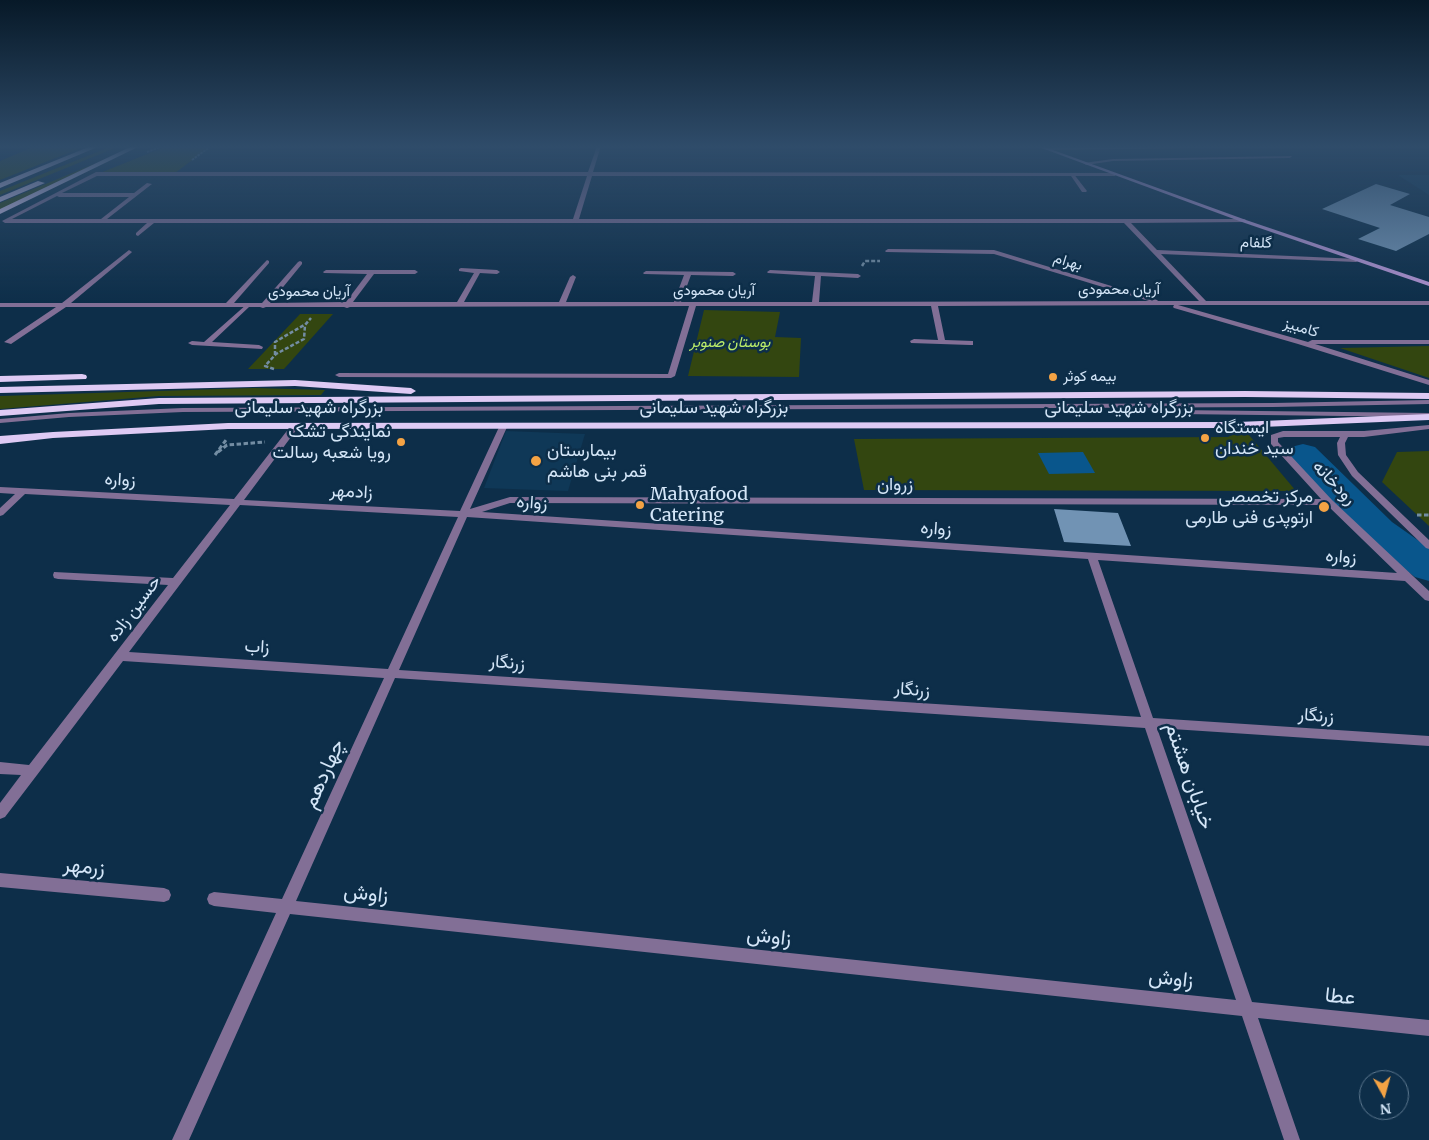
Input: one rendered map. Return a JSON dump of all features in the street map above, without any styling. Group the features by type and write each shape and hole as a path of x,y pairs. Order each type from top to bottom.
{"highway":[{"path":"0,212 27,199"},
{"path":"0,379 92,377 245,384"},
{"path":"0,390 295,383 511,399"},
{"name":"بزرگراه شهید سلیمانی","path":"0,413 159,401 1235,394 1429,396"},
{"name":"بزرگراه شهید سلیمانی","path":"0,440 53,434 296,425 1238,426 1429,416"}],"main road":[{"path":"1186,199 1429,284"}],"street":[{"path":"2,222 48,199"},
{"path":"102,220 130,199"},
{"path":"576,220 582,199"},
{"path":"2,222 102,220 1244,220"},
{"path":"138,234 154,220"},
{"path":"1126,220 1205,304"},
{"name":"بهرام","path":"888,251 994,252 1165,304"},
{"path":"8,342 64,305 129,252"},
{"name":"گلفام","path":"1156,252 1356,260"},
{"path":"228,306 267,262"},
{"path":"263,306 300,263"},
{"path":"461,270 497,272"},
{"path":"460,305 478,271"},
{"path":"326,272 415,272"},
{"path":"347,306 372,272"},
{"path":"770,272 858,276"},
{"path":"646,273 733,274"},
{"path":"676,305 688,274"},
{"path":"815,304 818,274"},
{"path":"561,305 573,277"},
{"name":"آریان محمودی","path":"0,305 1429,303"},
{"path":"934,304 942,342"},
{"name":"کامبیز","path":"1165,304 1301,342 1429,383"},
{"path":"339,374 671,376 693,305"},
{"path":"206,344 247,306"},
{"path":"914,341 970,343"},
{"path":"1301,342 1429,342"},
{"path":"192,343 259,347"},
{"path":"0,421 70,415 183,410 1263,405 1429,402"},
{"path":"0,426 123,417 235,415 1103,412 1429,416"},
{"name":"حسین زاده","path":"0,813 296,425"},
{"name":"چهاردهم","path":"180,1140 504,425"},
{"name":"رودخانه","path":"1429,427 1364,434 1296,433 1274,437 1274,442 1278,447 1329,502 1429,597"},
{"name":"رودخانه","path":"1345,434 1341,443 1342,455 1355,474 1429,546"},
{"name":"زواره","path":"0,490 237,502"},
{"path":"0,513 23,491"},
{"name":"زروان","path":"463,514 510,500 1329,502"},
{"name":"زادمهر","path":"237,502 463,514"},
{"name":"زواره","path":"463,514 1407,578"},
{"name":"خیابان هشتم","path":"1092,556 1292,1140"},
{"path":"58,575 176,582"},
{"name":"زاب","path":"120,656 392,672"},
{"name":"زرنگار","path":"392,672 1429,741"},
{"path":"0,768 33,770"},
{"name":"زرمهر","path":"0,880 164,895"},
{"name":"زاوش","path":"214,899 1247,1009"},
{"name":"عطا","path":"1247,1009 1429,1028"}],"path":[{"path":"275,355 275,342 305,325 320,306"},
{"path":"282,371 265,366 275,355 304,339 305,325"},
{"path":"215,455 227,445 285,440"}],"shaded area":[{"name":"بیمارستان قمر بنی هاشم","path":"506,431 585,434 568,491 484,488"},
{"path":"1083,452 1095,473 1049,474 1038,453"}],"green space":[{"path":"9,199 23,199 0,210 0,203"},
{"name":"بوستان صنوبر","path":"704,310 780,312 775,337 801,338 799,377 688,376"},
{"path":"300,314 333,314 284,369 248,369"},
{"path":"1429,346 1429,378 1340,348"},
{"path":"254,388 325,390 321,395 159,396 0,409 0,396"},
{"path":"1232,435 1249,435 1296,491 864,490 854,439 1228,437"},
{"path":"1429,451 1429,526 1382,482 1397,452"}],"building":[{"path":"1343,199 1401,199 1390,205 1429,217 1429,234 1396,251 1358,239 1380,228 1322,209"},
{"path":"1054,509 1118,513 1131,546 1064,542"}],"waterway":[{"path":"1303,454 1379,531 1429,567"}],"place":[{"name":"بیمه کوثر","path":"1053,377"},
{"name":"ایستگاه سید خندان","path":"1205,438"},
{"name":"نمایندگی تشک رویا شعبه رسالت","path":"401,442"},
{"name":"بیمارستان قمر بنی هاشم","path":"536,461"},
{"name":"Mahyafood Catering","path":"640,505"},
{"name":"مرکز تخصصی ارتوپدی فنی طارمی","path":"1324,507"}]}
